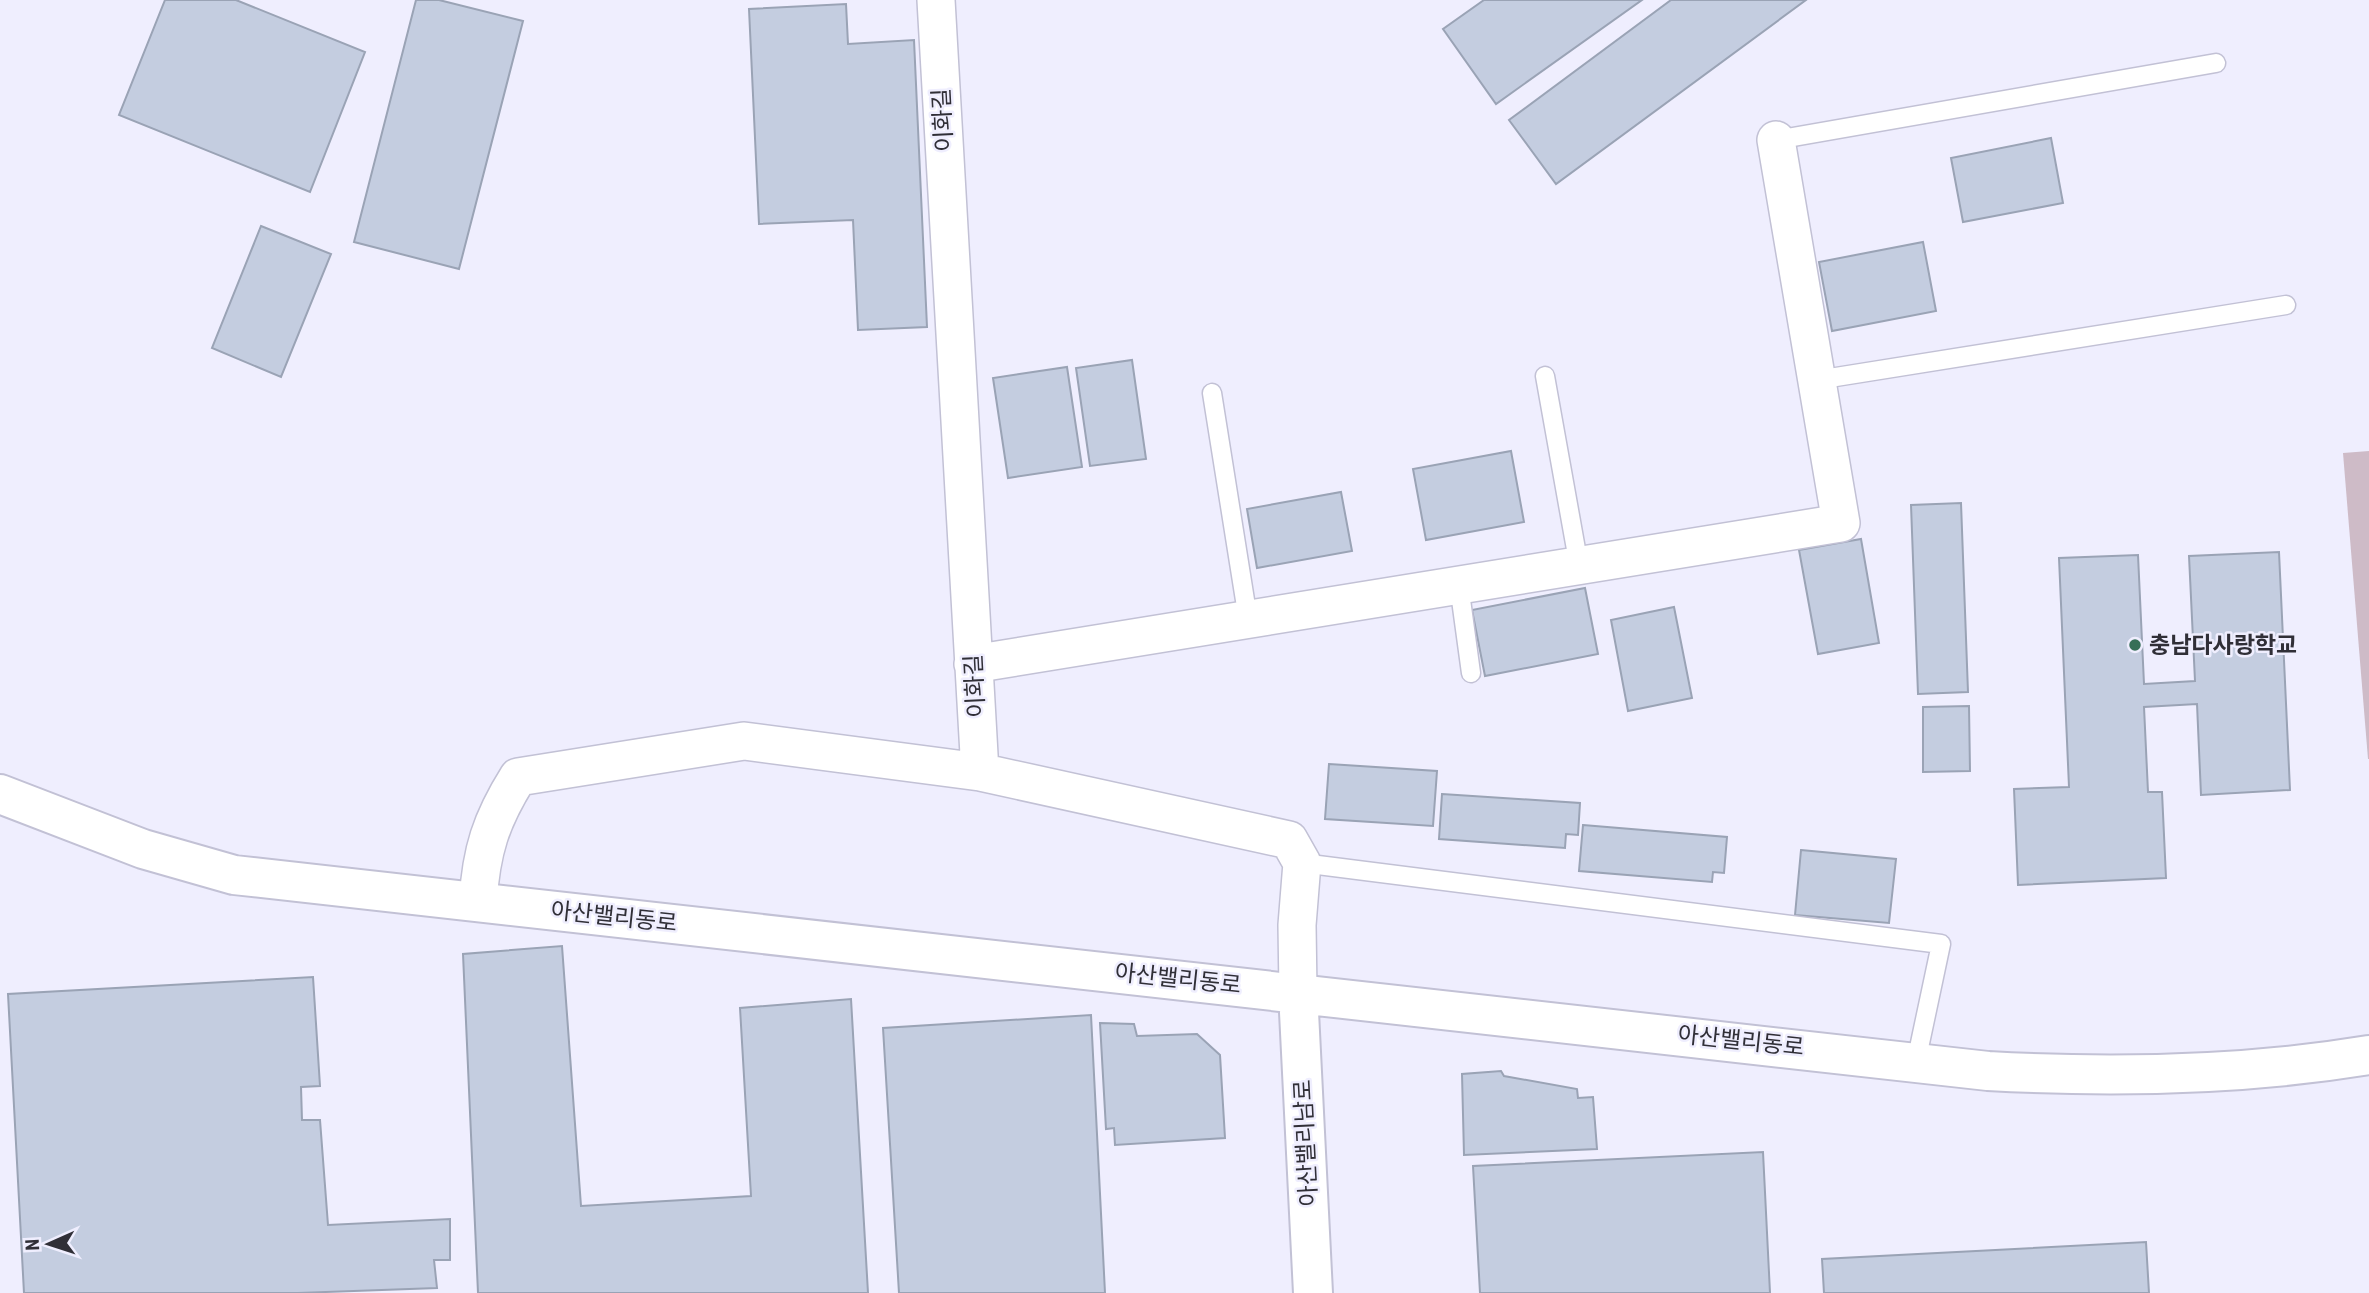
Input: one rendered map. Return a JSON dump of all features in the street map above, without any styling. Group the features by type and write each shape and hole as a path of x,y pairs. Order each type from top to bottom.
{"street":[{"name":"이화길","path":"936,0 980,772"},
{"path":"973,664 1841,523 1776,139"},
{"path":"478,902 480,859 496,813 518,777 744,741 980,772 1289,840 1302,863 1297,925 1298,992"},
{"name":"아산밸리동로","path":"0,794 143,849 234,875 1916,1062 2051,1075 2172,1076 2295,1067 2369,1055"},
{"name":"아산밸리남로","path":"1298,992 1313,1293"}],"lane":[{"path":"1776,139 2216,63"},
{"path":"1817,380 2286,305"},
{"path":"1545,376 1579,566"},
{"path":"1212,393 1248,619"},
{"path":"1460,585 1471,673"},
{"path":"1302,863 1941,944 1916,1062"}],"shaded area":[{"path":"2369,451 2369,759 2368,759 2343,453"}],"building":[{"path":"165,0 236,0 365,52 310,192 119,115"},
{"path":"416,0 439,0 523,21 459,269 354,242"},
{"path":"1484,0 1642,0 1496,104 1443,29"},
{"path":"1671,0 1806,0 1556,184 1509,120"},
{"path":"846,4 848,44 914,40 927,327 858,330 853,220 759,224 749,9"},
{"path":"2051,138 2063,203 1963,222 1951,158"},
{"path":"261,226 331,254 281,377 212,348"},
{"path":"1923,242 1936,311 1832,331 1819,262"},
{"path":"1132,360 1146,459 1090,466 1076,368"},
{"path":"1067,367 1082,467 1008,478 993,378"},
{"path":"1511,451 1524,522 1426,540 1413,469"},
{"path":"1341,492 1352,551 1257,568 1247,509"},
{"path":"1961,503 1968,692 1918,694 1911,505"},
{"path":"1861,539 1879,643 1818,654 1799,550"},
{"path":"2279,552 2290,790 2201,795 2197,704 2144,707 2148,792 2162,792 2166,878 2018,885 2014,789 2069,787 2059,558 2138,555 2144,684 2195,681 2189,556"},
{"path":"1585,588 1598,654 1485,676 1472,610"},
{"path":"1674,607 1692,698 1628,711 1611,620"},
{"path":"1969,706 1970,771 1923,772 1923,707"},
{"path":"1329,764 1437,771 1433,826 1325,819"},
{"path":"1442,794 1580,803 1578,835 1566,834 1565,848 1439,839"},
{"path":"1583,825 1727,837 1724,873 1713,872 1712,882 1579,871"},
{"path":"1801,850 1896,859 1889,923 1795,915"},
{"path":"562,946 581,1206 751,1196 740,1008 851,999 868,1293 478,1293 463,954"},
{"path":"313,977 320,1086 301,1087 302,1120 320,1120 328,1225 450,1219 450,1260 434,1260 437,1288 298,1293 24,1293 8,994"},
{"path":"1091,1015 1105,1293 899,1293 883,1028"},
{"path":"1100,1023 1134,1024 1137,1036 1197,1034 1220,1055 1225,1138 1115,1145 1114,1128 1106,1129"},
{"path":"1501,1071 1504,1076 1577,1089 1578,1098 1593,1097 1597,1149 1464,1155 1462,1074"},
{"path":"1763,1152 1770,1293 1480,1293 1473,1166"},
{"path":"2146,1242 2149,1293 1824,1293 1822,1259"}],"place":[{"name":"충남다사랑학교","path":"2135,645"}]}
